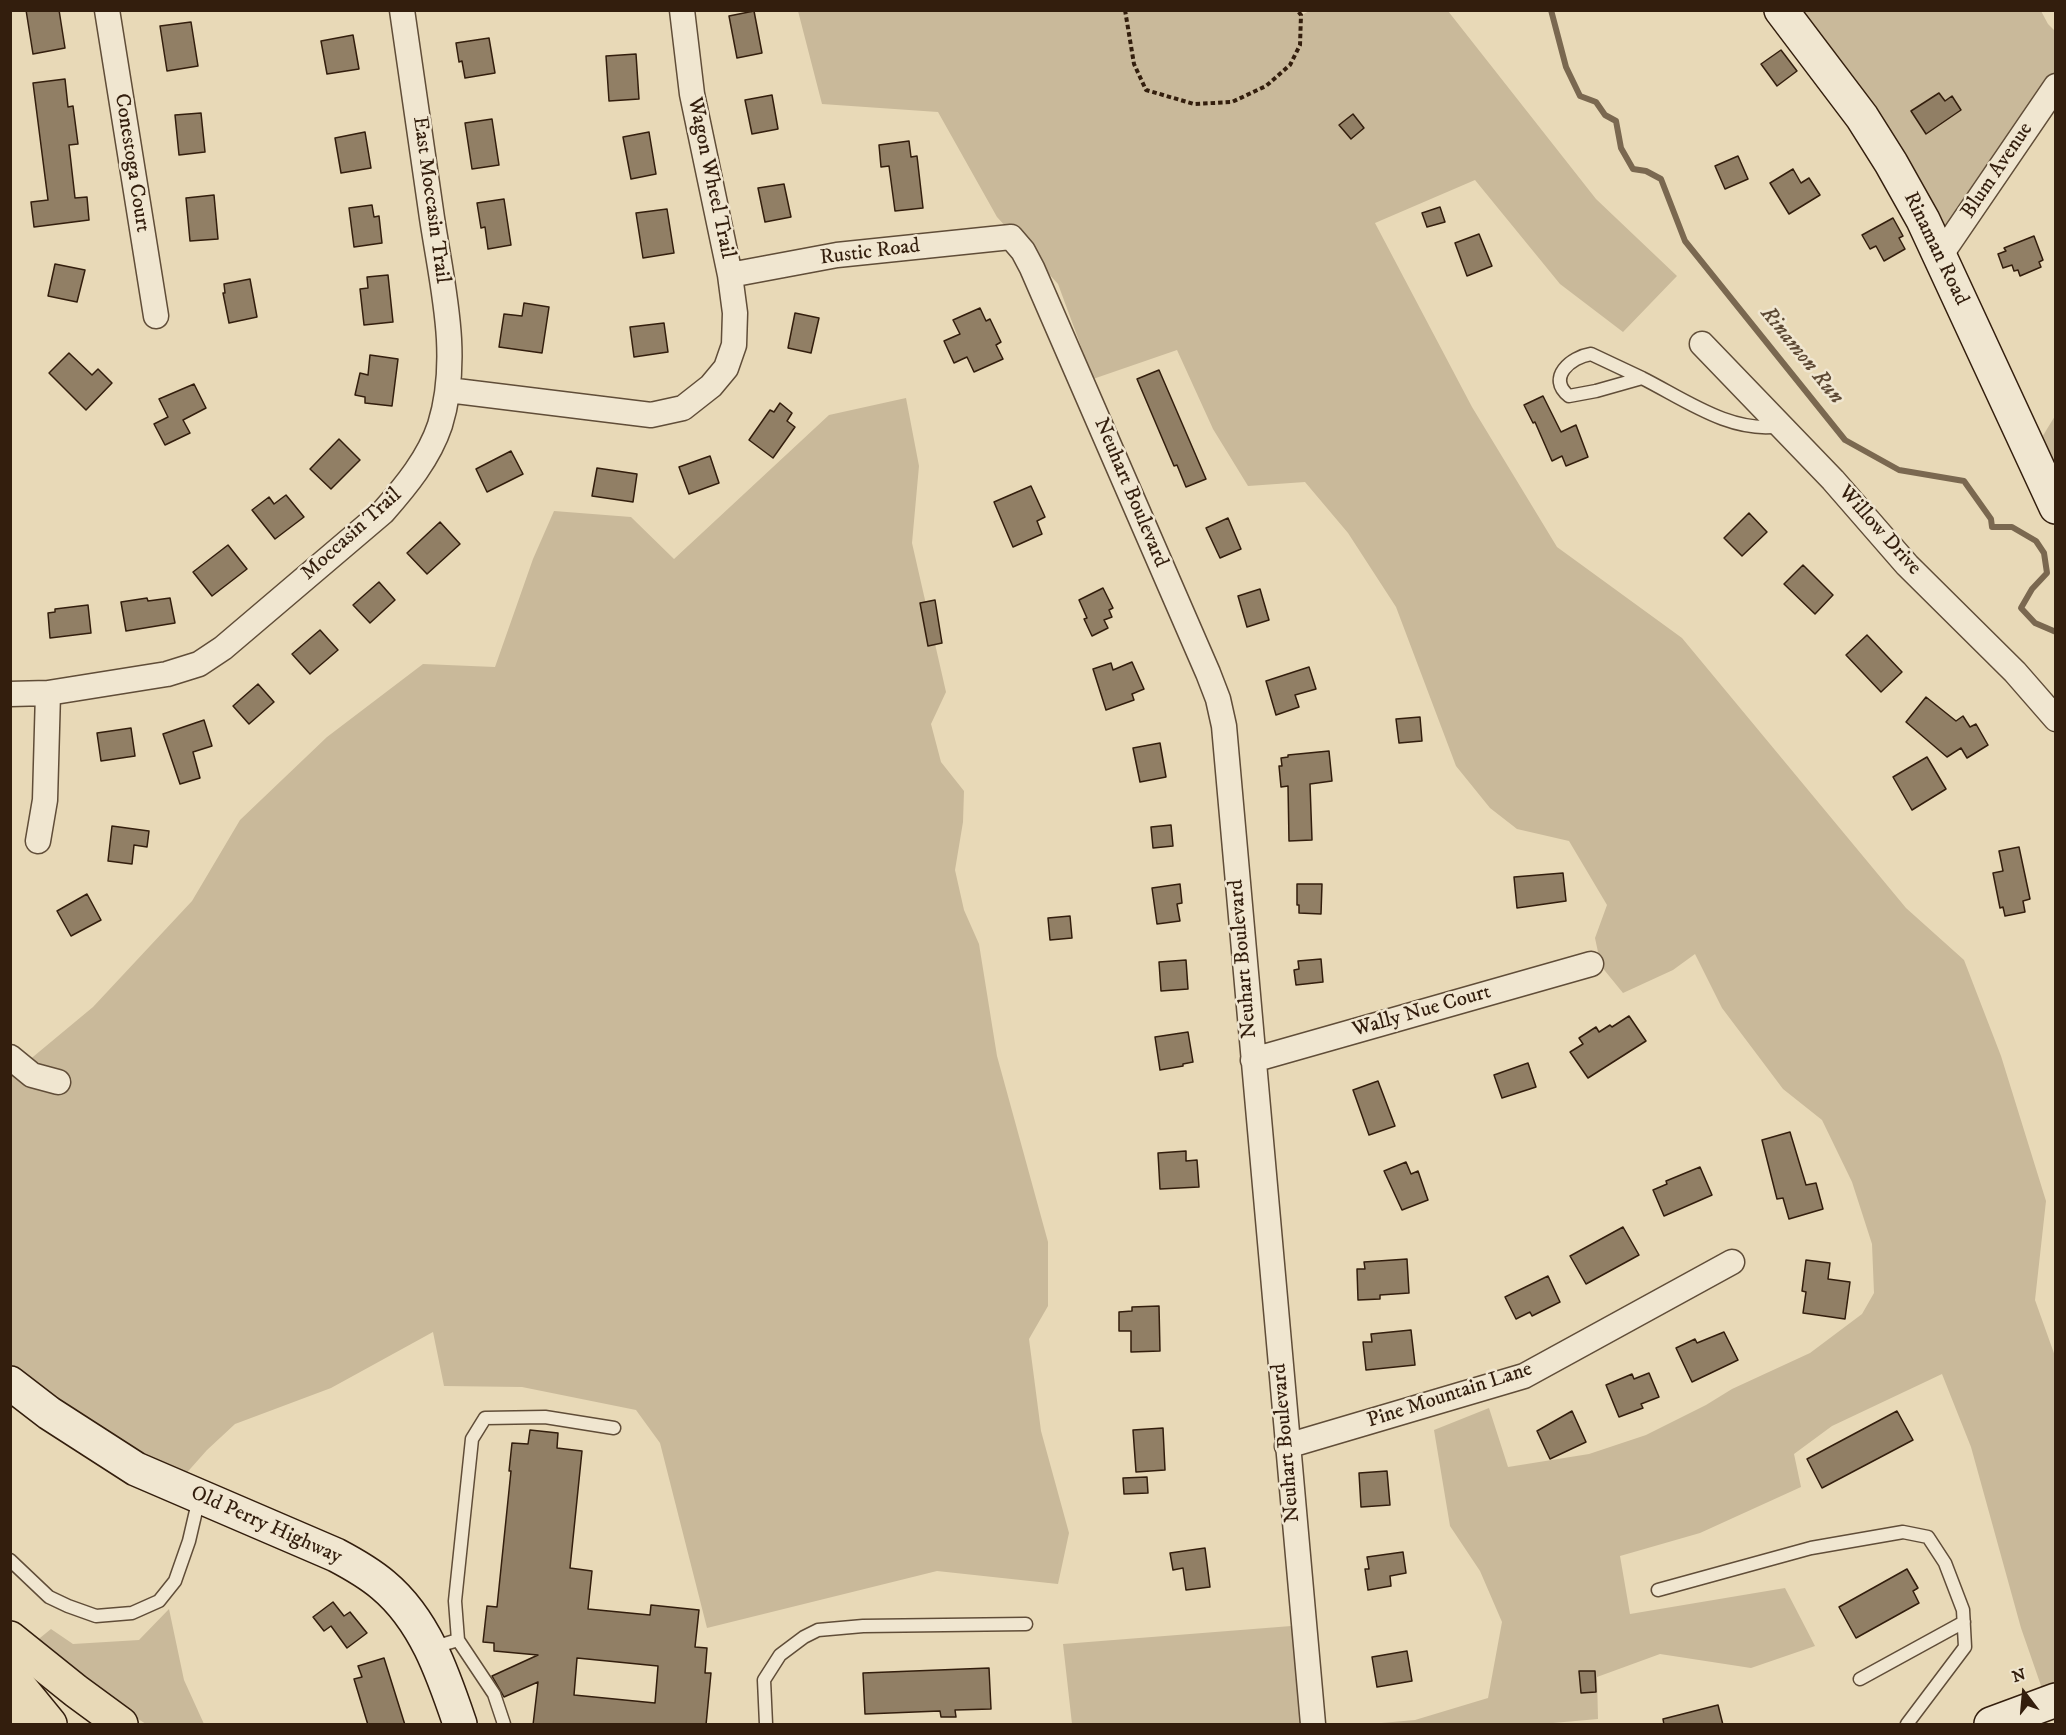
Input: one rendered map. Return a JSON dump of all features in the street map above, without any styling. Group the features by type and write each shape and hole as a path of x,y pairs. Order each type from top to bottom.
{"main road":[{"path":"10,1638 122,1725"},
{"path":"10,1675 50,1725"},
{"path":"10,1718 16,1725"}],"street":[{"name":"Conestoga Court","path":"107,10 156,316"},
{"name":"East Moccasin Trail","path":"402,10 449,333 448,390"},
{"name":"Wagon Wheel Trail","path":"448,390 651,415 683,408 711,386 726,368 734,345 735,313 730,275 692,94 682,10"},
{"name":"Rinaman Road","path":"1781,10 1862,117 1923,220 2055,507"},
{"name":"Blum Avenue","path":"1940,256 2055,86"},
{"name":"Rustic Road","path":"730,275 837,255 1011,237"},
{"name":"Neuhart Boulevard","path":"1011,237 1023,251 1032,268 1218,699 1224,726 1313,1725"},
{"name":"Willow Drive","path":"1702,344 1833,480 1907,565 2015,672 2055,719"},
{"name":"Moccasin Trail","path":"10,694 48,693 167,674 199,664 223,648 383,512 404,489 424,458 439,426 448,390"},
{"path":"38,841 45,800 48,693"},
{"name":"Wally Nue Court","path":"1253,1060 1591,964"},
{"path":"10,1057 32,1075 58,1082"},
{"name":"Pine Mountain Lane","path":"1287,1446 1524,1376 1732,1262"},
{"name":"Old Perry Highway","path":"10,1383 49,1413 136,1469 336,1555 366,1572 383,1585 445,1644 460,1725"},
{"path":"2011,1721 2055,1700"}],"lane":[{"path":"1642,378 1569,396 1563,392 1561,385 1566,365 1575,358 1591,354 1642,378 1731,422 1753,428 1780,426"},
{"path":"504,1725 494,1694 445,1644 455,1601 472,1439 485,1418 545,1417 614,1428"},
{"path":"10,1560 49,1597 68,1606 96,1616 132,1613 159,1601 175,1581 189,1541 199,1497"},
{"path":"1658,1590 1811,1548 1903,1532 1928,1537 1945,1563 1963,1610 1965,1647 1907,1725"},
{"path":"1860,1679 1964,1622"},
{"path":"766,1725 764,1680 780,1655 804,1637 818,1630 863,1626 1026,1624"}],"path":[{"path":"1125,10 1134,64 1146,90 1194,104 1232,102 1266,86 1290,65 1300,45 1301,15 1297,10"}],"shaded area":[{"path":"1296,10 1301,15 1312,10 1448,11 1596,199 1677,276 1623,332 1560,284 1475,180 1375,223 1472,407 1557,547 1682,638 1906,908 1964,960 2001,1056 2046,1201 2035,1300 2056,1359 2055,1700 2047,1703 2021,1628 1971,1447 1942,1374 1832,1426 1794,1454 1801,1487 1700,1533 1620,1556 1630,1614 1785,1588 1815,1646 1751,1668 1660,1654 1597,1677 1598,1719 1553,1724 1370,1724 1415,1720 1488,1698 1502,1622 1480,1571 1450,1526 1434,1430 1489,1408 1508,1467 1589,1454 1646,1435 1706,1405 1732,1389 1810,1353 1862,1314 1874,1293 1872,1244 1852,1182 1822,1120 1783,1089 1722,1008 1695,954 1673,970 1623,993 1601,966 1595,938 1607,905 1569,841 1517,829 1490,808 1456,766 1396,607 1348,533 1305,482 1248,486 1213,429 1177,350 1093,379 1058,284 997,217 938,112 822,104 798,11"},
{"path":"1781,11 2041,11 2055,31 2055,86 1940,256"},
{"path":"906,398 919,466 912,543 946,692 931,724 941,762 964,791 963,822 955,870 964,910 979,944 997,1056 1048,1242 1048,1306 1029,1339 1041,1431 1069,1533 1058,1584 937,1571 707,1628 660,1443 636,1410 522,1387 444,1386 433,1332 331,1388 235,1424 207,1450 175,1486 11,1383 10,1076 93,1007 192,901 240,820 327,737 423,664 495,667 533,559 554,511 631,517 674,559 829,415"},
{"path":"2055,416 2055,507 2031,455"},
{"path":"169,1609 184,1680 204,1724 146,1724 86,1686 35,1642 51,1629 73,1644 139,1640"},
{"path":"1304,1625 1313,1724 1072,1724 1063,1644"}],"building":[{"path":"26,10 59,10 65,48 33,54"},
{"path":"754,11 762,53 737,58 729,16"},
{"path":"191,22 198,66 167,71 160,26"},
{"path":"353,35 359,69 327,74 321,41"},
{"path":"489,38 495,73 465,78 462,61 459,62 456,43"},
{"path":"1781,50 1797,71 1777,86 1761,64"},
{"path":"636,54 639,99 609,101 606,56"},
{"path":"65,79 68,107 73,106 78,144 69,145 75,198 87,197 89,220 34,227 31,202 48,200 33,83"},
{"path":"1939,93 1945,101 1952,96 1961,110 1926,134 1911,111"},
{"path":"772,95 778,129 752,134 745,100"},
{"path":"201,113 205,152 179,155 175,115"},
{"path":"1353,114 1364,128 1351,139 1339,125"},
{"path":"492,119 499,165 472,169 465,123"},
{"path":"365,132 371,168 341,173 335,138"},
{"path":"649,132 656,174 631,179 623,137"},
{"path":"909,141 911,157 917,156 923,208 895,211 889,166 881,167 879,145"},
{"path":"1738,156 1748,179 1725,189 1715,166"},
{"path":"1793,169 1801,183 1809,178 1820,195 1789,214 1770,183"},
{"path":"784,184 791,217 765,222 758,188"},
{"path":"214,195 218,239 190,241 186,198"},
{"path":"504,199 511,245 488,249 485,227 481,228 477,203"},
{"path":"372,205 374,217 379,216 382,243 354,247 349,208"},
{"path":"1440,207 1445,222 1427,227 1422,213"},
{"path":"667,209 674,253 643,258 636,213"},
{"path":"1893,218 1903,236 1899,238 1905,249 1884,261 1876,246 1870,249 1862,235"},
{"path":"1479,234 1492,266 1467,276 1455,243"},
{"path":"2034,236 2043,260 2039,262 2041,267 2020,276 2018,270 2014,271 2012,265 2003,268 1998,254 2006,251 2004,248"},
{"path":"55,264 85,270 77,302 48,296"},
{"path":"388,275 393,322 364,325 360,289 368,288 367,277"},
{"path":"250,279 257,317 229,323 223,293 225,293 224,284"},
{"path":"524,303 549,307 542,353 499,347 504,314 522,316"},
{"path":"980,308 986,321 990,319 1001,342 996,345 1003,359 974,372 967,357 954,363 944,341 960,334 953,320"},
{"path":"795,313 819,318 811,353 788,348"},
{"path":"664,323 668,352 634,357 630,327"},
{"path":"69,353 92,375 98,369 112,383 86,410 49,373"},
{"path":"370,355 398,359 392,406 365,403 365,397 355,395 360,373 368,375"},
{"path":"1159,370 1206,479 1186,487 1177,465 1174,466 1137,379"},
{"path":"194,384 206,408 183,420 190,433 165,445 154,424 168,417 159,399"},
{"path":"1543,396 1561,432 1576,425 1588,457 1566,466 1562,456 1552,461 1535,422 1533,423 1524,405"},
{"path":"780,403 792,413 787,421 795,427 773,458 749,440 770,410 774,412"},
{"path":"339,439 360,460 331,489 310,469"},
{"path":"511,451 523,474 487,492 476,469"},
{"path":"710,456 719,483 689,494 679,467"},
{"path":"597,468 637,474 633,502 592,496"},
{"path":"1031,486 1045,517 1037,521 1042,534 1013,547 994,502"},
{"path":"286,495 304,517 275,539 252,510 269,497 274,504"},
{"path":"1749,513 1767,532 1742,556 1724,538"},
{"path":"1228,518 1241,549 1220,558 1206,528"},
{"path":"440,522 460,544 427,574 407,553"},
{"path":"228,545 247,569 212,596 193,572"},
{"path":"1803,565 1833,595 1815,614 1784,584"},
{"path":"379,582 395,600 370,623 353,605"},
{"path":"1103,588 1113,608 1109,610 1112,617 1104,620 1108,628 1092,636 1079,600"},
{"path":"1260,589 1269,620 1247,627 1238,596"},
{"path":"147,598 148,601 170,598 175,623 126,631 121,602"},
{"path":"935,600 942,643 928,646 920,603"},
{"path":"88,605 91,633 50,638 48,613 55,612 55,609"},
{"path":"320,630 338,650 310,674 292,654"},
{"path":"1867,635 1902,672 1881,692 1846,655"},
{"path":"1132,662 1144,689 1132,694 1134,700 1106,710 1093,669 1111,663 1113,670"},
{"path":"1309,667 1316,689 1295,695 1299,707 1276,715 1266,681"},
{"path":"258,684 274,702 249,724 233,706"},
{"path":"1926,697 1956,721 1963,716 1970,727 1976,724 1988,745 1967,758 1961,748 1947,757 1906,722"},
{"path":"1420,717 1422,741 1399,743 1396,719"},
{"path":"204,720 212,746 193,752 200,778 180,784 163,734"},
{"path":"131,728 135,756 101,761 97,733"},
{"path":"1160,743 1166,777 1140,782 1133,748"},
{"path":"1329,751 1332,781 1310,784 1312,840 1289,841 1288,786 1281,787 1279,766 1282,766 1281,758 1288,757 1288,755"},
{"path":"1927,757 1946,789 1912,810 1893,777"},
{"path":"1171,825 1173,846 1153,848 1151,827"},
{"path":"112,826 149,831 147,847 134,845 132,864 108,861"},
{"path":"2019,847 2030,899 2023,901 2025,912 2005,916 2003,907 2000,908 1993,873 2003,871 1999,851"},
{"path":"1563,873 1566,901 1517,908 1514,877"},
{"path":"1180,884 1182,903 1177,904 1180,921 1157,924 1152,888"},
{"path":"1297,884 1322,884 1321,914 1299,913"},
{"path":"87,894 101,920 71,936 57,911"},
{"path":"1070,916 1072,938 1050,940 1048,918"},
{"path":"1321,959 1323,982 1296,985 1294,970 1299,969 1298,961"},
{"path":"1186,960 1188,989 1161,991 1159,962"},
{"path":"1629,1016 1646,1041 1588,1078 1570,1052 1583,1044 1579,1038 1596,1027 1599,1032 1610,1025 1612,1027"},
{"path":"1188,1032 1193,1062 1160,1070 1155,1037"},
{"path":"1528,1063 1536,1087 1502,1098 1494,1075"},
{"path":"1378,1081 1395,1126 1369,1135 1353,1090"},
{"path":"1790,1132 1806,1185 1816,1183 1823,1209 1789,1219 1783,1198 1777,1199 1762,1140"},
{"path":"1186,1151 1186,1161 1197,1160 1199,1187 1160,1189 1158,1153"},
{"path":"1406,1162 1411,1174 1418,1171 1428,1200 1402,1210 1384,1171"},
{"path":"1700,1167 1712,1195 1664,1216 1653,1190 1667,1184 1666,1181"},
{"path":"1623,1227 1639,1255 1586,1284 1570,1256"},
{"path":"1407,1259 1409,1293 1380,1295 1380,1299 1358,1300 1357,1269 1365,1269 1364,1262"},
{"path":"1806,1260 1830,1263 1828,1279 1850,1282 1845,1319 1803,1313 1806,1292 1802,1291"},
{"path":"1548,1276 1560,1302 1532,1316 1530,1312 1516,1319 1505,1297"},
{"path":"1159,1306 1160,1351 1131,1352 1131,1331 1119,1331 1119,1312 1132,1311 1132,1307"},
{"path":"1411,1330 1415,1365 1366,1370 1363,1342 1372,1342 1371,1334"},
{"path":"1724,1332 1738,1360 1692,1382 1676,1348 1695,1339 1697,1343"},
{"path":"1649,1373 1659,1397 1641,1404 1643,1408 1619,1417 1606,1385 1632,1374 1634,1379"},
{"path":"1572,1411 1586,1442 1550,1459 1537,1431"},
{"path":"1897,1411 1913,1440 1822,1488 1807,1459"},
{"path":"1163,1428 1165,1470 1136,1472 1133,1430"},
{"path":"530,1430 558,1433 557,1448 582,1451 570,1568 592,1571 588,1609 650,1615 651,1605 699,1610 695,1647 707,1648 705,1673 711,1673 706,1725 533,1725 538,1682 504,1697 492,1676 538,1655 494,1651 494,1643 483,1642 487,1606 497,1607 512,1443 528,1444","holes":["577,1658 658,1666 655,1703 574,1695"]},
{"path":"1387,1471 1390,1505 1361,1507 1359,1473"},
{"path":"1147,1477 1148,1493 1124,1494 1123,1478"},
{"path":"1205,1548 1210,1587 1186,1590 1183,1568 1173,1570 1170,1553"},
{"path":"1403,1552 1406,1573 1390,1576 1391,1586 1368,1590 1365,1569 1369,1569 1367,1557"},
{"path":"1907,1569 1918,1588 1913,1591 1919,1603 1856,1638 1839,1607"},
{"path":"333,1602 344,1616 350,1612 367,1633 347,1648 331,1626 324,1631 313,1617"},
{"path":"1407,1651 1412,1681 1377,1687 1372,1657"},
{"path":"384,1658 405,1725 368,1725 354,1679 362,1677 358,1666"},
{"path":"989,1668 991,1709 955,1710 956,1717 941,1717 940,1711 865,1714 863,1673"},
{"path":"1579,1671 1595,1671 1596,1692 1581,1693"},
{"path":"1718,1705 1723,1725 1664,1725 1663,1719"}],"waterway":[{"name":"Rinamon Run","path":"1551,10 1566,67 1580,96 1596,102 1605,115 1616,121 1621,148 1633,169 1646,171 1661,179 1685,241 1845,440 1899,470 1964,481 1991,519 1992,527 2012,527 2036,541 2044,553 2047,573 2032,589 2021,608 2035,623 2056,632"}]}
